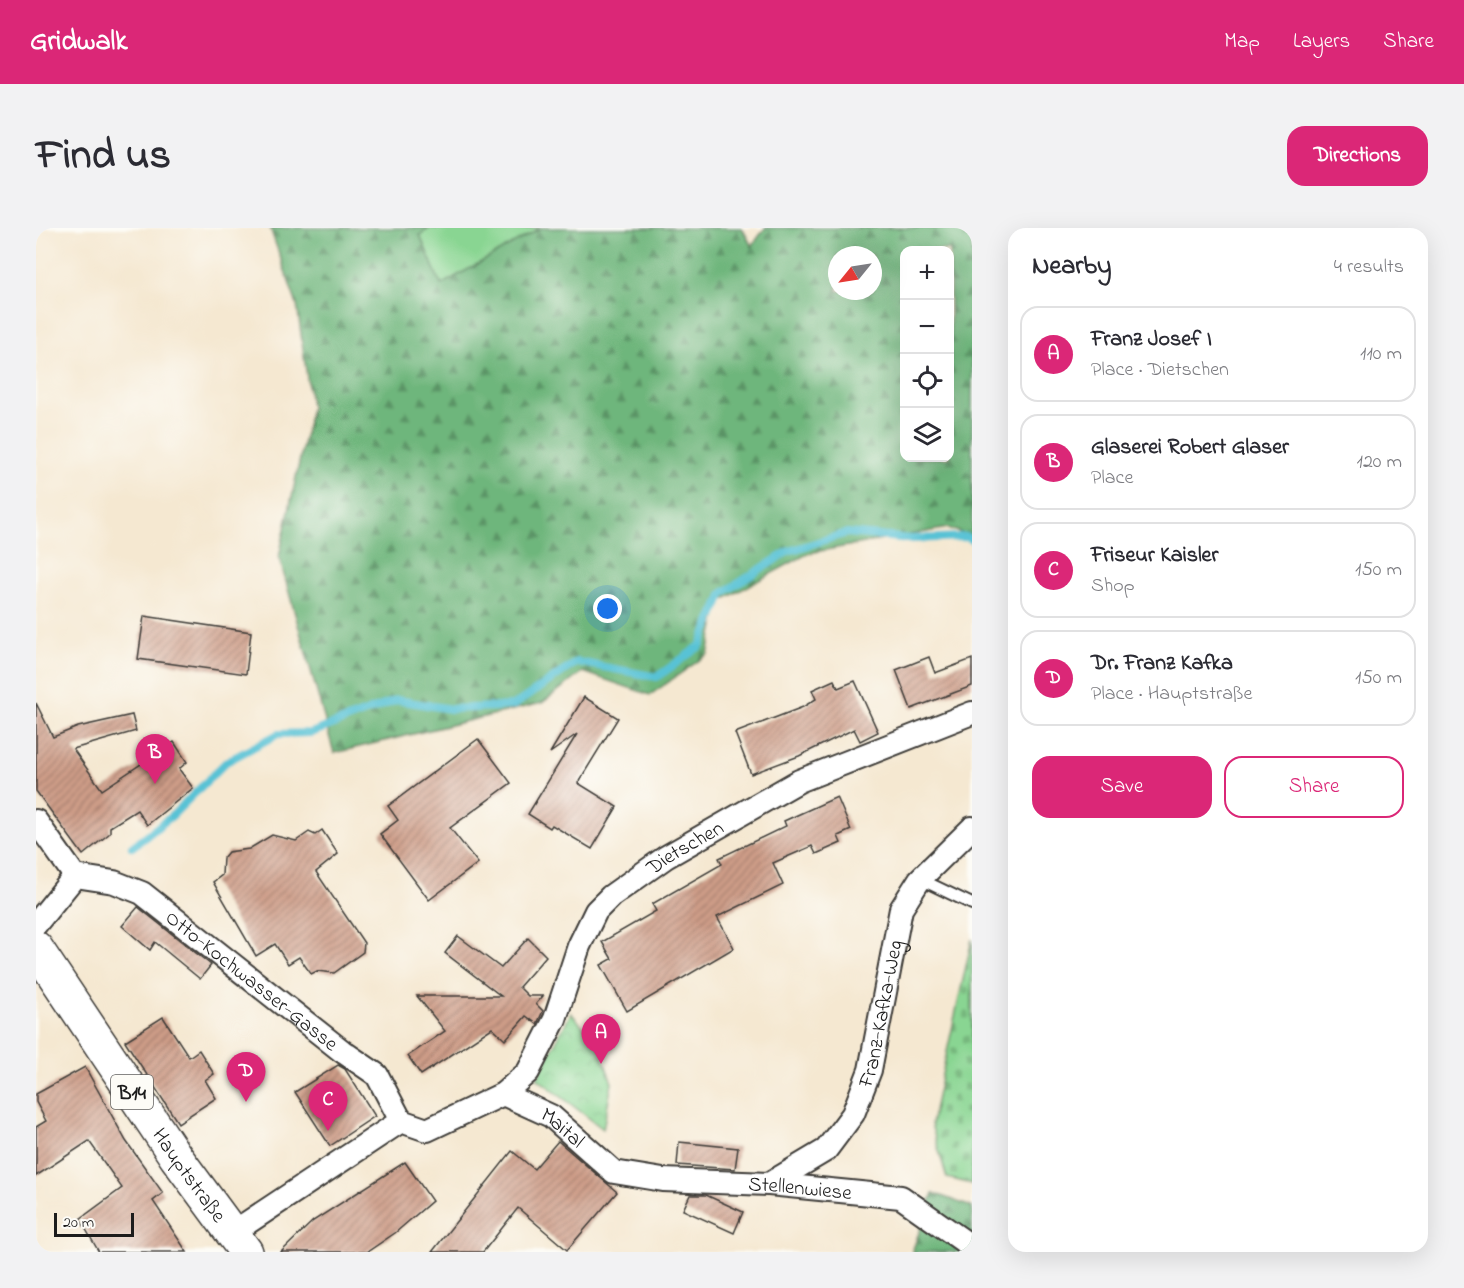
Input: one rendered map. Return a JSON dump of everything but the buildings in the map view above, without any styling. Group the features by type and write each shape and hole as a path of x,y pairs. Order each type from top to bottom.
{"main road":[{"name":"Hauptstraße","path":"36,948 176,1157 239,1242"}],"street":[{"name":"Dietschen","path":"401,1121 427,1130 503,1094 528,1072 555,1019 579,946 596,911 611,897 666,857 799,781 972,713"},
{"path":"36,821 75,876 36,924"},
{"name":"Franz-Kafka-Weg","path":"769,1184 826,1150 853,1114 870,1070 902,909 920,879 972,828"},
{"name":"Otto-Kochwasser-Gasse","path":"75,876 114,882 142,893 342,1051 377,1075 401,1121"},
{"name":"Maital","path":"503,1094 551,1116 614,1172"},
{"path":"239,1242 401,1121"},
{"name":"Stellenwiese","path":"614,1172 663,1180 769,1184 901,1197 972,1247"}],"lane":[{"path":"920,879 972,904"}],"green space":[{"path":"270,228 429,228 420,235 441,285 541,228 742,228 752,246 765,228 972,228 972,537 948,528 809,553 719,602 708,654 650,695 583,672 542,703 334,753 279,557 311,407 297,305"},
{"path":"429,228 541,228 441,285 419,235"},
{"path":"972,939 972,1184 947,1178 931,1124"},
{"path":"571,1013 598,1043 612,1083 603,1129 537,1078"},
{"path":"933,1193 972,1207 972,1252 912,1252"}],"waterway":[{"path":"132,847 173,815 226,762 278,734 311,733 397,700 451,709 513,706 577,662 657,677 700,646 723,593 789,551 847,533 911,539 966,537 972,540"}],"place":[{"name":"Glaserei Robert Glaser","path":"155,784"},
{"name":"Franz Josef I","path":"601,1064"},
{"name":"Dr. Franz Kafka","path":"246,1102"},
{"name":"Friseur Kaisler","path":"328,1131"}]}
